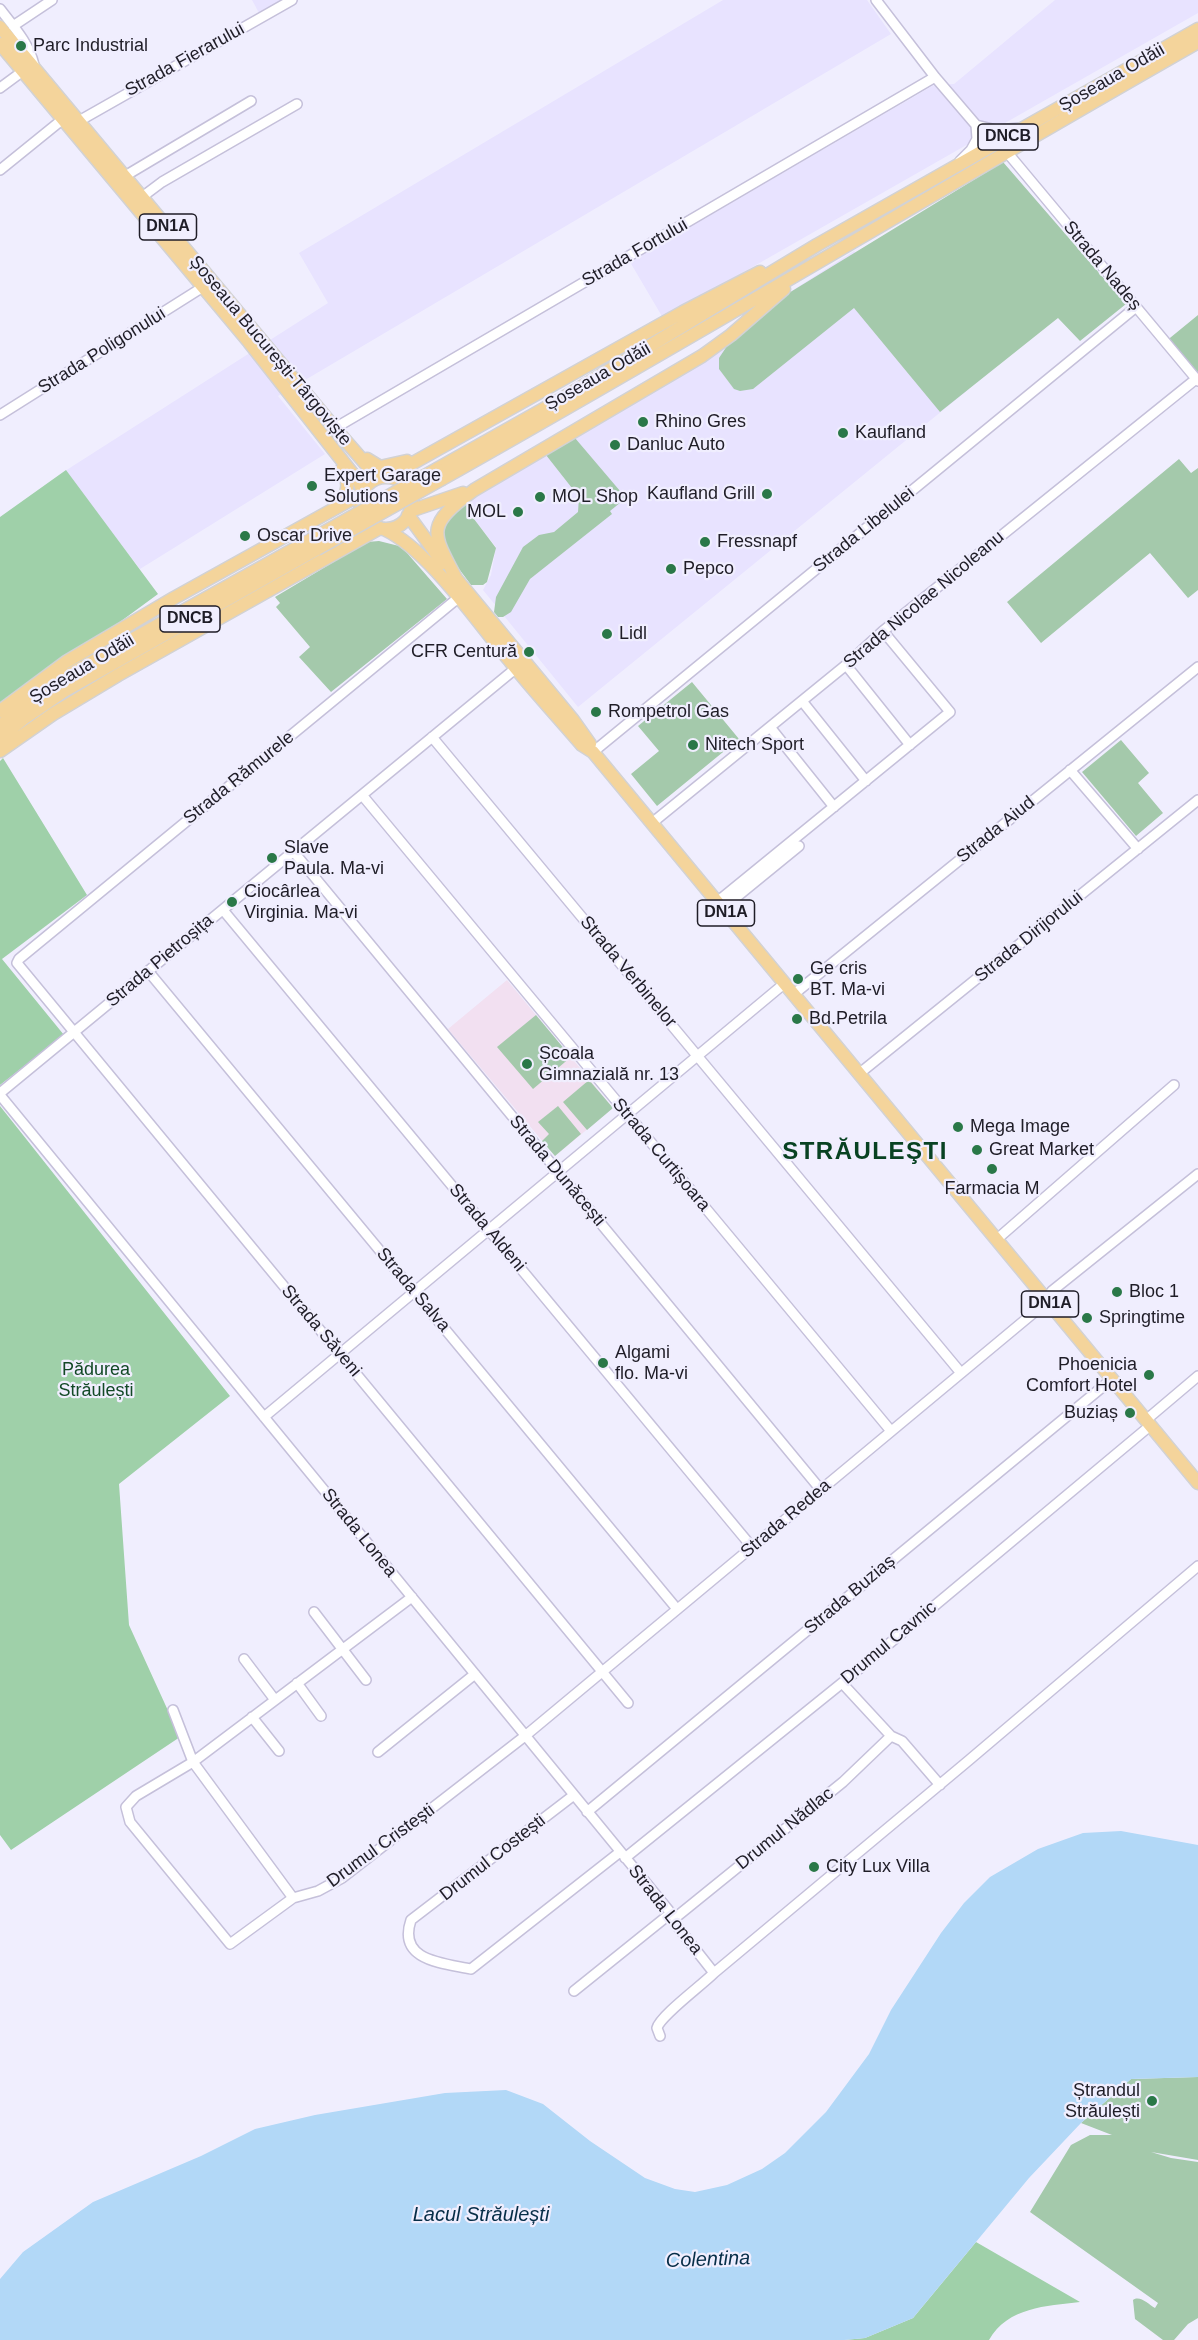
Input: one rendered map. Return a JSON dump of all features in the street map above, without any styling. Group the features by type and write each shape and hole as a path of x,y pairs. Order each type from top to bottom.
{"main road":[{"name":"Șoseaua București-Târgoviște","path":"0,27 63,119 203,287 331,447 362,492"},
{"name":"Șoseaua Odăii","path":"439,474 817,245 1198,28"},
{"name":"Șoseaua Odăii","path":"0,738 64,691 314,544 439,474 597,392 825,257 1198,42"},
{"name":"Șoseaua București-Târgoviște","path":"0,44 79,121 370,470 385,477"},
{"path":"0,711 76,656 174,598 337,508 362,492 369,483 444,446 682,312 817,245"},
{"path":"458,582 440,546 437,525 446,512 474,490 702,356 731,335 768,301 825,257"},
{"path":"336,430 369,461 380,467 402,464 427,451 444,446"},
{"path":"331,447 348,482 348,490 337,508"},
{"name":"DN1A","path":"385,477 400,482 409,491 411,497 409,513 424,540 589,740 592,752"},
{"path":"0,751 53,714 108,681 382,528 398,525 409,513 474,490"},
{"name":"DN1A","path":"362,492 360,508 367,521 402,538 421,555 515,669 582,745 592,752 1198,1483"},
{"name":"Șoseaua Odăii","path":"0,726 23,705 162,621 314,544"}],"street":[{"path":"13,26 52,0"},
{"name":"Strada Fierarului","path":"79,121 292,0"},
{"path":"876,0 935,77 976,125 996,130 1023,128"},
{"path":"0,9 32,55 29,70 0,88"},
{"name":"Strada Fortului","path":"336,430 935,77"},
{"path":"125,176 251,101"},
{"path":"142,197 162,182 297,104"},
{"path":"0,170 63,119"},
{"path":"953,168 971,150 977,139 976,125"},
{"name":"Strada Nadeș","path":"1006,152 1197,380"},
{"name":"Strada Poligonului","path":"0,415 203,287"},
{"name":"Strada Libelulei","path":"592,752 1136,308"},
{"name":"Strada Nicolae Nicoleanu","path":"652,823 846,665 883,631 1197,380"},
{"name":"Strada Rămurele","path":"19,959 458,598"},
{"path":"720,905 950,712 883,631"},
{"path":"846,665 910,745"},
{"name":"Strada Aiud","path":"794,994 1198,667"},
{"name":"Strada Pietroșița","path":"0,1094 515,669"},
{"path":"802,701 866,781"},
{"path":"770,727 834,807"},
{"name":"Strada Verbinelor","path":"432,737 961,1374"},
{"path":"1070,770 1138,849"},
{"name":"Strada Curtișoara","path":"362,795 891,1431"},
{"name":"Strada Dirijorului","path":"860,1073 1198,800"},
{"path":"720,905 800,846"},
{"name":"Strada Dunăcești","path":"293,852 821,1490"},
{"name":"Strada Aldeni","path":"223,910 752,1547"},
{"name":"Strada Săveni","path":"19,959 18,966 628,1703"},
{"name":"Strada Salva","path":"148,971 677,1610"},
{"path":"264,1417 785,983"},
{"path":"996,1240 1174,1085"},
{"name":"Strada Lonea","path":"0,1094 673,1916 677,1926 714,1973"},
{"name":"Strada Redea","path":"525,1736 1037,1310 1052,1291 1198,1174"},
{"name":"Drumul Cavnic","path":"471,1969 623,1855 842,1683 1149,1423 1198,1376"},
{"name":"Strada Buziaș","path":"587,1812 1112,1379"},
{"path":"660,2036 657,2028 660,2021 714,1973 1198,1566"},
{"path":"193,1762 412,1597"},
{"path":"314,1612 366,1680"},
{"path":"244,1659 275,1700"},
{"path":"378,1752 475,1674"},
{"path":"297,1683 321,1716"},
{"path":"842,1683 891,1736 902,1741 939,1785"},
{"path":"173,1710 193,1762 293,1898"},
{"path":"252,1717 279,1750"},
{"name":"Drumul Cristești","path":"193,1762 136,1796 126,1807 127,1814 137,1831 230,1944 293,1898 318,1891 342,1878 525,1736"},
{"name":"Drumul Nădlac","path":"574,1990 673,1916 843,1782 891,1736"},
{"name":"Drumul Costești","path":"471,1969 426,1960 417,1954 409,1942 408,1930 411,1920 574,1795"}],"shaded area":[{"path":"252,0 283,0 259,13"},
{"path":"723,0 867,0 891,34 278,396 325,454 140,569 65,471 328,303 299,253"},
{"path":"1055,0 1198,0 1198,13 663,318 630,262 934,85 954,84"},
{"path":"854,251 969,389 578,707 483,590 491,575 496,547 471,515 472,498 727,346 779,299"},
{"name":"Școala Gimnazială nr. 13","path":"507,980 613,1108 555,1156 448,1029"}],"green space":[{"path":"1003,162 1126,304 1080,341 1058,318 940,412 854,308 753,389 740,391 734,389 719,369 719,358 727,346 779,299"},
{"path":"1198,315 1198,381 1165,342"},
{"path":"575,438 626,498 610,511 612,514 530,579 511,612 498,617 494,612 496,597 523,547 539,535 554,532 578,512 579,497 546,455"},
{"path":"1179,459 1191,473 1198,468 1198,590 1188,598 1150,553 1041,643 1007,602"},
{"path":"66,470 158,594 0,710 0,517"},
{"path":"468,503 471,515 496,548 487,582 483,585 471,585 450,555 443,537 443,529 448,518"},
{"path":"379,541 399,546 447,599 331,692 299,657 310,647 276,607 280,603 275,597 367,542"},
{"name":"Nitech Sport","path":"692,682 739,739 657,806 631,774 659,751 638,726"},
{"path":"1121,740 1149,773 1138,783 1163,813 1136,836 1082,772"},
{"path":"3,758 87,895 2,959 64,1035 0,1085 0,761"},
{"path":"536,1015 571,1057 533,1089 497,1047"},
{"path":"589,1080 613,1108 587,1130 563,1102"},
{"name":"Pădurea Străulești","path":"0,1106 230,1396 119,1484 129,1625 180,1737 11,1850 0,1835"},
{"path":"558,1106 581,1134 555,1156 542,1141 549,1134 538,1122"},
{"path":"1198,2077 1198,2160 1151,2152 1198,2162 1198,2318 1188,2324 1174,2340 1163,2340 1135,2319 1133,2300 1141,2299 1155,2308 1158,2303 1030,2212 1071,2145 1090,2135 1112,2135 1081,2123 1131,2079"},
{"path":"976,2242 1080,2302 1041,2307 1017,2315 997,2329 989,2340 844,2340 865,2338 913,2318"}],"water":[{"name":"Lacul Străulești","path":"1121,1831 1198,1845 1198,2077 1131,2079 1081,2123 1029,2178 913,2318 865,2338 844,2340 0,2340 0,2279 23,2252 93,2202 201,2156 255,2129 315,2115 445,2093 506,2090 543,2104 590,2141 645,2178 675,2189 695,2192 727,2185 762,2169 785,2153 826,2112 869,2054 891,2010 941,1933 964,1903 990,1877 1038,1849 1083,1833"}],"place":[{"name":"Parc Industrial","path":"21,46"},
{"name":"Rhino Gres","path":"643,422"},
{"name":"Kaufland","path":"843,433"},
{"name":"Danluc Auto","path":"615,445"},
{"name":"Expert Garage Solutions","path":"312,486"},
{"name":"Kaufland Grill","path":"767,494"},
{"name":"MOL Shop","path":"540,497"},
{"name":"MOL","path":"518,512"},
{"name":"Oscar Drive","path":"245,536"},
{"name":"Fressnapf","path":"705,542"},
{"name":"Pepco","path":"671,569"},
{"name":"Lidl","path":"607,634"},
{"name":"CFR Centură","path":"529,652"},
{"name":"Rompetrol Gas","path":"596,712"},
{"name":"Nitech Sport","path":"693,745"},
{"name":"Slave Paula. Ma-vi","path":"272,858"},
{"name":"Ciocârlea Virginia. Ma-vi","path":"232,902"},
{"name":"Ge cris BT. Ma-vi","path":"798,979"},
{"name":"Bd.Petrila","path":"797,1019"},
{"name":"Școala Gimnazială nr. 13","path":"527,1064"},
{"name":"Mega Image","path":"958,1127"},
{"name":"Great Market","path":"977,1150"},
{"name":"Farmacia M","path":"992,1169"},
{"name":"Bloc 1","path":"1117,1292"},
{"name":"Springtime","path":"1087,1318"},
{"name":"Algami flo. Ma-vi","path":"603,1363"},
{"name":"Phoenicia Comfort Hotel","path":"1149,1375"},
{"name":"Buziaș","path":"1130,1413"},
{"name":"City Lux Villa","path":"814,1867"},
{"name":"Ștrandul Străulești","path":"1152,2101"}],"district":[{"name":"STRĂULEŞTI","path":"865,1152"}],"water label":[{"name":"Colentina","path":"708,2260"}]}
